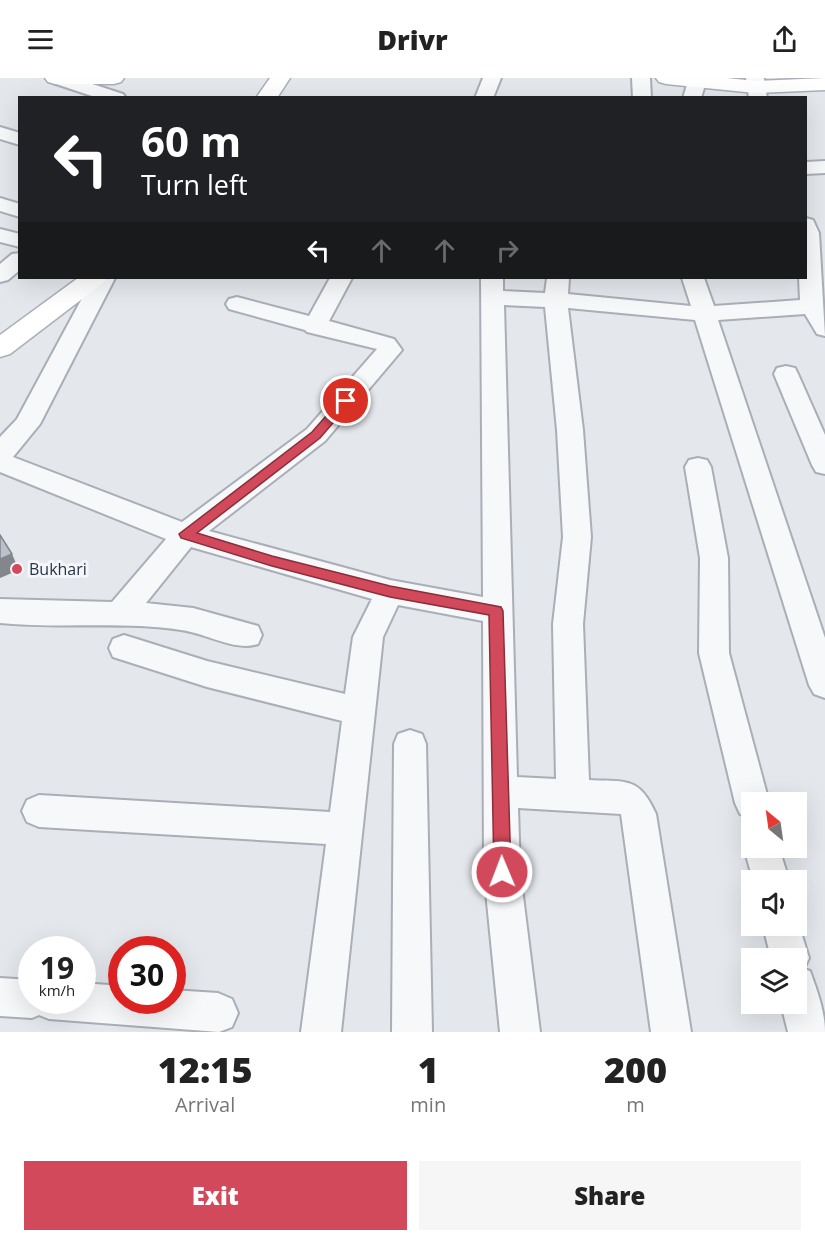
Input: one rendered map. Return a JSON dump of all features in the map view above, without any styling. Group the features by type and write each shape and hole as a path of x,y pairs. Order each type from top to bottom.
{"main road":[{"path":"57,79 114,78"},
{"path":"267,96 280,78"},
{"path":"666,78 696,86 756,87 825,84"},
{"path":"0,348 93,279"}],"street":[{"path":"485,96 492,78"},
{"path":"641,78 642,96"},
{"path":"57,79 111,96"},
{"path":"0,133 18,139"},
{"path":"807,168 825,167"},
{"path":"0,204 18,210"},
{"path":"807,228 812,306 825,329"},
{"path":"0,235 18,240"},
{"path":"0,275 18,261"},
{"path":"0,454 27,424 103,279"},
{"path":"315,327 340,279"},
{"path":"693,279 825,685"},
{"path":"520,1032 502,872 492,288 557,289 705,314 812,306"},
{"path":"557,289 577,537 568,624 573,795"},
{"path":"120,614 185,534 316,435 390,350 386,344 315,327 237,304"},
{"path":"786,374 825,465"},
{"path":"0,462 185,534 272,561 390,592 496,611"},
{"path":"698,467 714,558 714,653 749,792"},
{"path":"321,1032 368,637 390,592"},
{"path":"0,611 64,615 120,614 177,617 246,635"},
{"path":"124,648 207,674 358,711"},
{"path":"410,744 412,1032"},
{"path":"501,792 624,797 633,803 639,814 671,1032"},
{"path":"39,811 345,829"},
{"path":"0,997 18,998"},
{"path":"96,1004 218,1013"},
{"path":"803,1014 808,1032"}],"building":[{"path":"0,535 12,554 0,559"}],"place":[{"name":"Bukhari","path":"17,569"}],"route":[{"path":"346,401 316,435 185,534 272,561 390,592 496,611 502,872"}]}
